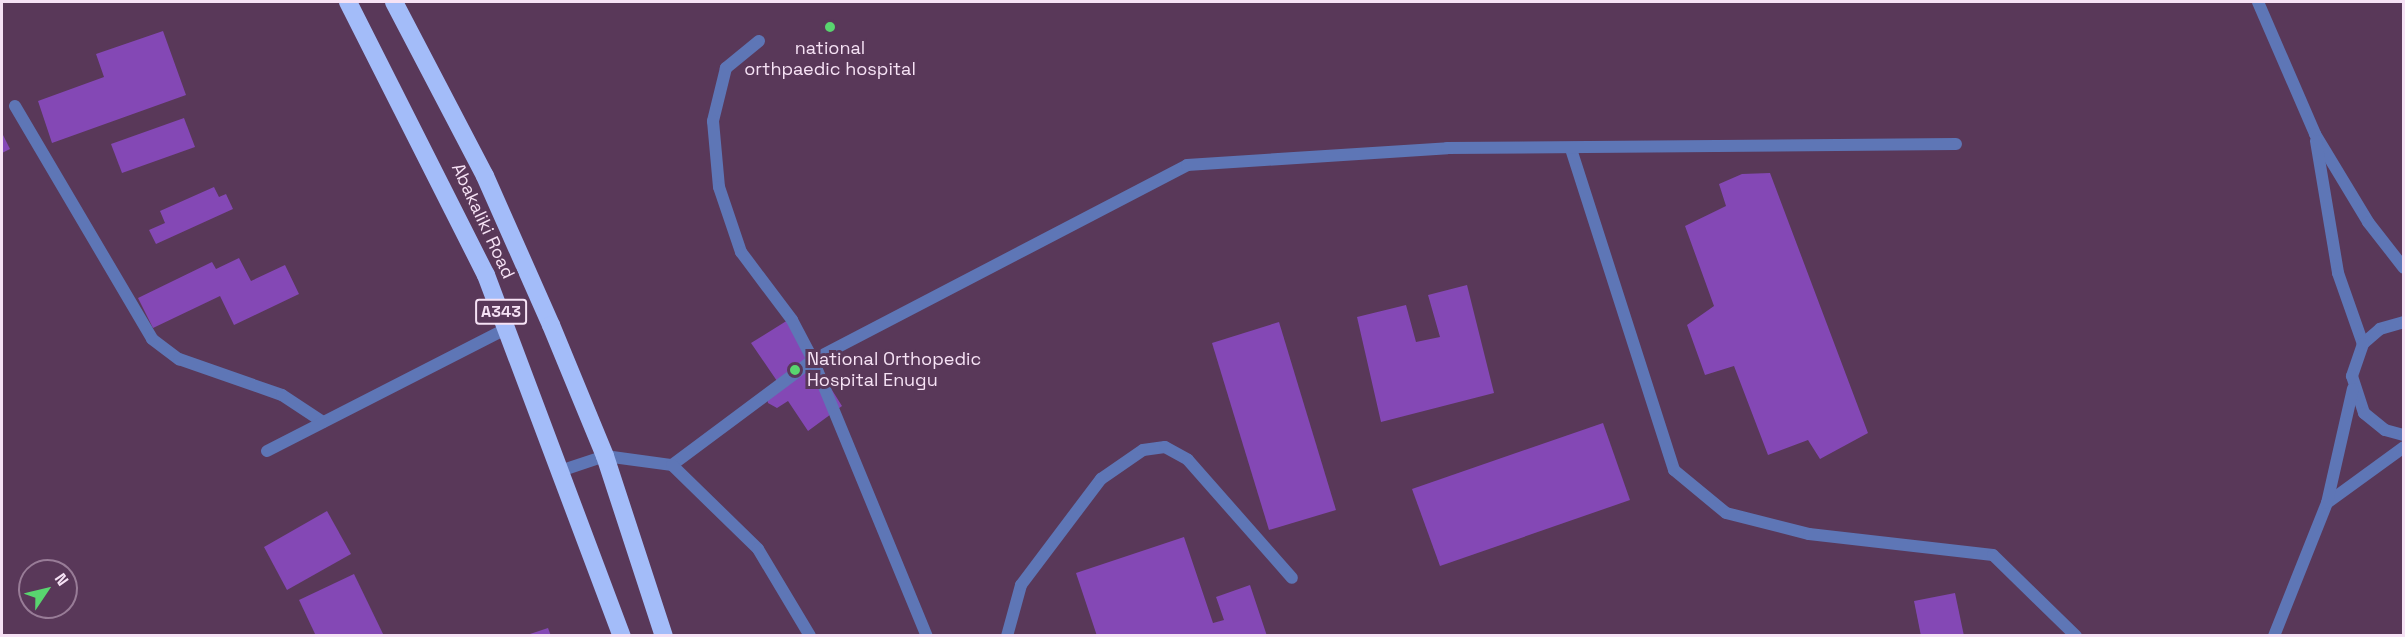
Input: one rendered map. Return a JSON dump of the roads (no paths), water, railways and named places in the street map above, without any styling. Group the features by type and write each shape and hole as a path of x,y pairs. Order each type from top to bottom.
{"highway":[{"name":"Abakaliki Road","path":"348,2 447,192 507,328 622,636"},
{"name":"Abakaliki Road","path":"394,2 484,176 604,456 664,636"}],"street":[{"path":"2258,2 2315,134 2368,222 2403,268"},
{"path":"759,41 726,68 713,121 719,187 741,252 792,320 813,360 927,636"},
{"path":"15,106 152,339 179,359 282,395 323,422"},
{"path":"2315,134 2338,273 2363,344"},
{"path":"672,465 813,360 1187,165 1447,148 1571,149 1956,144"},
{"path":"1571,149 1674,470 1726,513 1809,534 1993,555 2076,636"},
{"path":"2274,636 2327,503 2353,389 2354,364 2363,344 2380,329 2403,322"},
{"path":"267,451 507,328"},
{"path":"2353,389 2374,423 2403,435"},
{"path":"1007,636 1021,585 1101,479 1143,450 1165,447 1188,460 1292,578"},
{"path":"2327,503 2403,447"},
{"path":"560,471 604,456 672,465 758,549 810,636"}],"place":[{"name":"national orthpaedic hospital","path":"830,27"},
{"name":"National Orthopedic Hospital Enugu","path":"795,370"}]}
